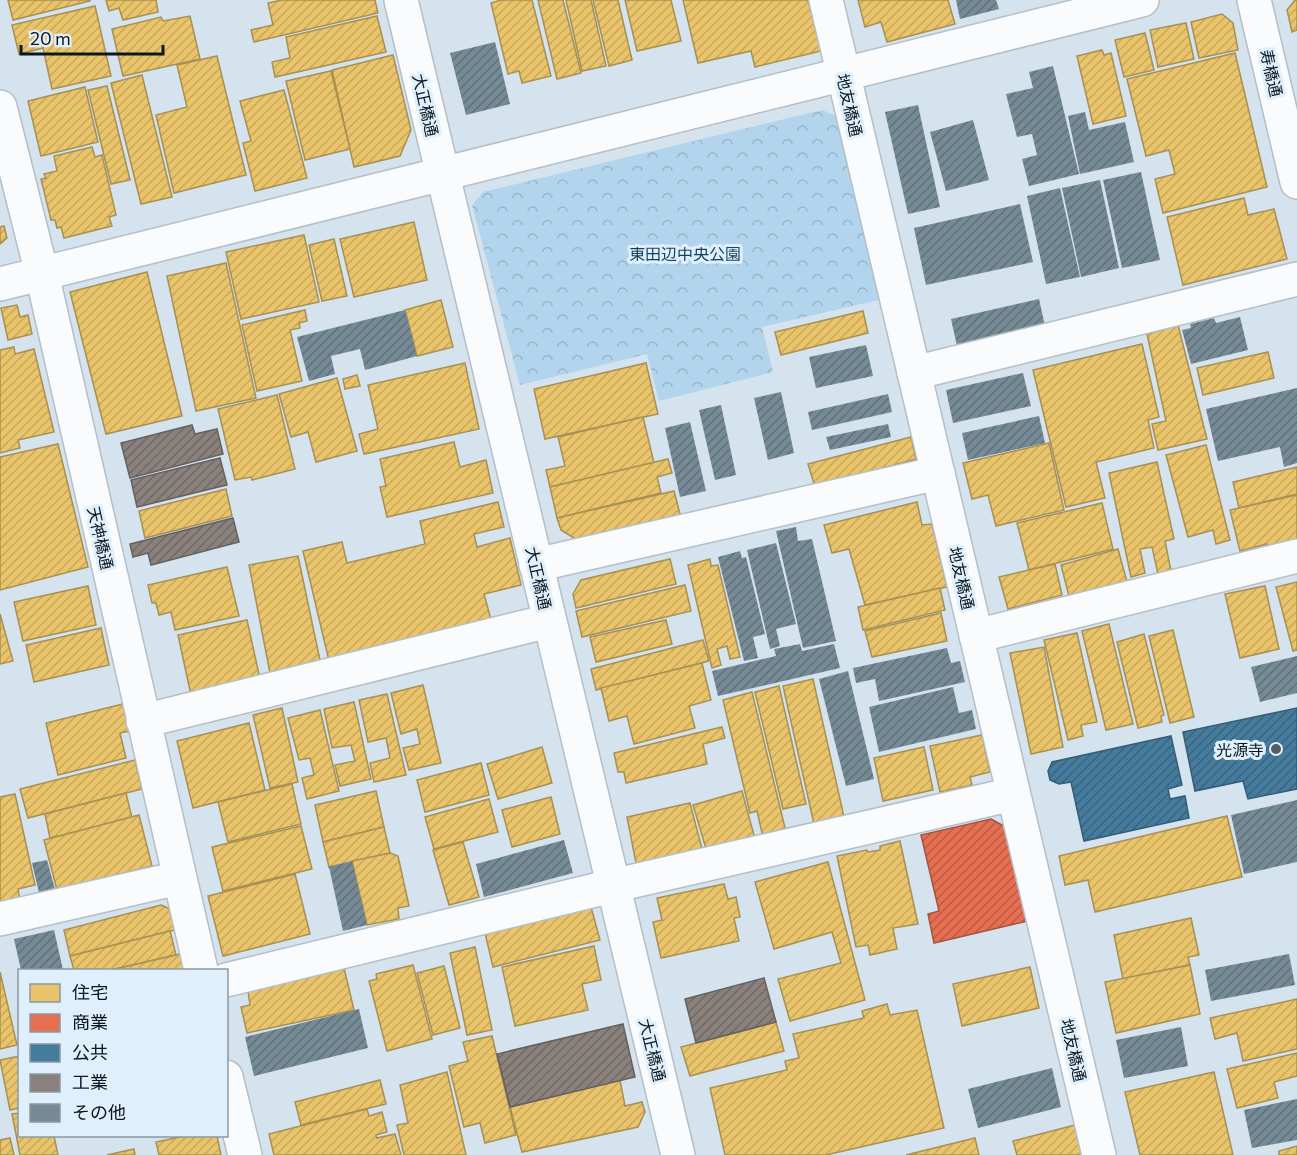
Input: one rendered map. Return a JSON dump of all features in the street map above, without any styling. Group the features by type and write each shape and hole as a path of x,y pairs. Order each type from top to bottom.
{"street":[{"name":"大正橋通","path":"401,0 678,1155"},
{"name":"地友橋通","path":"826,0 1099,1155"},
{"path":"0,284 1142,0"},
{"name":"寿橋通","path":"1254,0 1297,182"},
{"name":"天神橋通","path":"0,106 42,274 201,969"},
{"path":"914,373 1297,279"},
{"path":"536,565 938,473"},
{"path":"976,636 1297,556"},
{"path":"143,721 549,621"},
{"path":"228,980 612,886 1013,794"},
{"path":"0,919 179,878"},
{"path":"228,1085 245,1155"}],"green space":[{"name":"東田辺中央公園","path":"822,110 839,117 883,299 762,327 773,372 659,401 647,354 520,385 472,205 483,192"}],"building: 住宅":[{"path":"8,0 90,0 90,1 13,20"},
{"path":"106,0 156,0 158,12 123,20 119,8 109,11"},
{"path":"282,0 375,0 378,13 254,42 251,30 273,25 268,3"},
{"path":"501,0 532,0 551,76 522,83 519,71 508,74 491,3"},
{"path":"538,0 563,0 581,73 557,79"},
{"path":"566,0 591,0 606,66 582,71"},
{"path":"593,0 618,0 632,60 609,66"},
{"path":"625,0 671,0 681,41 637,51"},
{"path":"683,0 808,0 821,51 755,67 751,51 698,63"},
{"path":"858,0 948,0 955,24 887,42 881,22 865,27"},
{"path":"1297,0 1297,30 1292,32 1287,10"},
{"path":"95,6 111,76 52,89 43,48 19,54 12,25"},
{"path":"1222,14 1233,23 1238,50 1199,58 1191,22"},
{"path":"190,16 200,59 123,76 112,29 161,17 163,21"},
{"path":"377,16 386,52 275,77 272,62 290,58 286,37"},
{"path":"1186,23 1194,59 1158,67 1150,30"},
{"path":"1145,33 1154,70 1124,77 1115,40"},
{"path":"1102,50 1104,55 1111,53 1126,116 1093,124 1077,56"},
{"path":"1235,53 1267,187 1163,213 1155,179 1175,174 1169,150 1146,156 1127,79"},
{"path":"393,55 411,130 400,156 354,167 332,70"},
{"path":"217,56 246,175 174,193 156,115 187,107 177,65"},
{"path":"331,71 350,149 305,160 286,81"},
{"path":"142,75 172,197 141,204 111,83"},
{"path":"107,86 130,180 111,184 88,90"},
{"path":"85,87 98,142 41,156 28,101"},
{"path":"284,90 307,178 255,191 243,143 251,141 240,101"},
{"path":"92,147 95,157 102,155 116,215 109,217 112,226 64,238 61,227 57,228 55,220 51,220 41,179 46,178 44,174 57,171 54,156"},
{"path":"1244,198 1248,215 1274,209 1287,259 1183,285 1167,217"},
{"path":"414,222 427,280 354,297 340,239"},
{"path":"4,226 7,238 0,244 0,227"},
{"path":"304,235 319,302 241,319 226,252"},
{"path":"334,239 347,296 322,301 309,245"},
{"path":"226,263 256,398 196,411 167,276"},
{"path":"147,272 182,416 106,434 70,292"},
{"path":"441,300 453,347 417,356 405,310"},
{"path":"17,305 20,317 28,315 32,334 8,340 1,308"},
{"path":"305,310 307,321 299,323 300,328 290,330 302,381 257,391 242,325"},
{"path":"863,311 868,333 781,355 775,332"},
{"path":"1178,325 1207,439 1158,450 1152,424 1166,421 1147,334"},
{"path":"1142,344 1159,417 1148,420 1154,448 1096,462 1105,498 1066,507 1033,370"},
{"path":"14,347 15,354 34,349 54,432 18,440 20,448 0,453 0,350"},
{"path":"1268,352 1274,378 1203,395 1197,368"},
{"path":"465,363 479,429 364,454 359,434 378,429 368,385"},
{"path":"646,363 658,414 545,439 534,389"},
{"path":"357,375 360,386 345,389 343,379"},
{"path":"337,378 357,451 316,462 308,432 291,437 279,394"},
{"path":"277,395 295,469 252,480 251,477 235,480 218,409"},
{"path":"643,417 654,463 550,487 546,470 565,466 558,437"},
{"path":"911,437 916,459 815,487 808,464"},
{"path":"454,442 460,467 486,460 493,493 387,517 380,487 386,486 380,459"},
{"path":"1049,443 1064,510 996,526 988,495 972,499 963,463"},
{"path":"58,444 88,567 0,590 0,457"},
{"path":"1206,445 1230,540 1216,544 1213,530 1188,537 1166,455"},
{"path":"668,459 672,473 657,477 661,493 557,518 550,487"},
{"path":"1157,462 1174,539 1165,541 1171,571 1158,574 1152,547 1140,549 1145,573 1131,577 1109,473"},
{"path":"1297,467 1297,494 1239,508 1233,482"},
{"path":"226,489 232,516 145,538 139,511"},
{"path":"674,491 681,518 582,543 561,530 557,518"},
{"path":"1297,495 1297,544 1269,551 1267,544 1240,551 1230,510"},
{"path":"498,502 504,527 474,534 477,547 510,538 521,585 484,594 493,627 330,665 303,551 342,542 347,563 425,544 420,521"},
{"path":"917,502 922,525 932,524 947,587 865,605 849,549 832,553 824,525"},
{"path":"1102,503 1113,549 1029,570 1017,523"},
{"path":"1118,549 1127,582 1069,596 1061,565"},
{"path":"298,556 321,665 271,678 249,565"},
{"path":"670,559 676,584 576,608 573,594 581,580"},
{"path":"710,559 711,566 718,565 740,657 730,659 727,646 717,649 721,665 712,668 688,565"},
{"path":"1055,564 1062,595 1008,609 999,577"},
{"path":"227,567 239,616 175,630 171,612 159,615 156,603 152,603 148,585"},
{"path":"1297,582 1297,650 1293,651 1276,587"},
{"path":"685,585 691,611 582,637 576,611"},
{"path":"88,586 96,625 23,641 14,602"},
{"path":"1265,586 1279,649 1240,658 1225,594"},
{"path":"940,588 945,610 863,630 858,607"},
{"path":"941,613 947,641 872,657 865,631"},
{"path":"0,614 13,661 0,664"},
{"path":"247,620 260,679 191,695 178,635"},
{"path":"666,620 672,644 596,662 590,637"},
{"path":"1109,624 1133,724 1106,730 1082,631"},
{"path":"101,628 109,665 34,682 26,645"},
{"path":"1173,630 1194,717 1170,723 1149,636"},
{"path":"1077,633 1097,722 1081,725 1083,736 1068,740 1044,640"},
{"path":"1144,634 1164,715 1161,716 1162,722 1138,728 1117,642"},
{"path":"703,640 709,661 596,690 591,669"},
{"path":"1044,647 1063,747 1031,754 1010,653"},
{"path":"702,663 711,700 689,706 695,728 634,744 627,716 609,721 601,688"},
{"path":"813,679 844,817 814,824 783,686"},
{"path":"423,685 441,763 409,770 403,748 420,744 417,729 401,734 391,693"},
{"path":"779,686 806,804 783,809 755,692"},
{"path":"752,692 786,832 763,837 757,811 750,813 723,700"},
{"path":"387,694 406,775 374,782 370,763 390,758 386,738 368,742 359,700"},
{"path":"354,702 371,779 340,786 335,765 355,761 351,745 332,748 324,709"},
{"path":"123,704 130,731 120,733 126,758 58,775 46,723"},
{"path":"282,708 298,782 270,788 253,715"},
{"path":"320,710 339,791 307,799 302,778 314,775 310,758 299,760 288,718"},
{"path":"249,723 265,790 193,808 177,741"},
{"path":"722,727 725,738 703,744 707,764 626,783 624,772 618,772 614,753"},
{"path":"982,735 990,772 970,777 972,785 940,792 930,746"},
{"path":"542,747 552,783 498,799 487,764"},
{"path":"924,747 933,790 883,801 874,758"},
{"path":"135,760 142,789 28,818 20,789"},
{"path":"481,763 489,795 425,812 417,780"},
{"path":"292,784 301,824 228,842 218,802"},
{"path":"376,791 384,827 323,842 315,805"},
{"path":"742,791 755,839 707,852 693,805"},
{"path":"126,793 132,818 50,838 45,814"},
{"path":"15,794 35,885 18,889 20,901 0,906 0,797"},
{"path":"551,797 560,834 512,847 502,810"},
{"path":"489,799 498,832 434,849 425,817"},
{"path":"690,803 702,849 636,863 627,817"},
{"path":"139,815 152,866 57,890 44,840"},
{"path":"1227,816 1242,877 1095,912 1088,880 1065,885 1059,856"},
{"path":"301,826 312,869 223,891 212,847"},
{"path":"384,827 390,853 329,867 323,842"},
{"path":"900,841 918,924 893,928 897,949 870,955 868,945 856,947 837,856 880,850 880,846"},
{"path":"463,842 479,897 449,905 433,850"},
{"path":"390,853 398,856 409,906 398,908 399,919 367,925 352,861"},
{"path":"828,862 865,1000 790,1021 778,979 841,963 832,932 774,949 755,882"},
{"path":"295,874 310,934 223,956 208,896"},
{"path":"724,884 728,899 736,897 740,917 734,918 739,941 661,958 653,922 662,920 657,898"},
{"path":"161,905 175,911 179,929 70,956 64,930"},
{"path":"591,907 600,940 493,967 485,933"},
{"path":"1191,918 1199,955 1188,957 1190,965 1123,979 1114,935"},
{"path":"170,931 176,955 115,969 74,969 70,956"},
{"path":"594,946 601,980 582,984 588,1010 515,1026 502,967"},
{"path":"475,947 492,1030 467,1035 450,953"},
{"path":"184,953 188,969 115,969"},
{"path":"413,965 432,1039 387,1051 369,981 377,979 376,974"},
{"path":"1190,965 1200,1014 1116,1033 1105,982"},
{"path":"444,966 460,1028 433,1035 417,973"},
{"path":"1030,967 1039,1008 962,1026 953,984"},
{"path":"344,968 354,1010 247,1033 241,1007 250,1005 248,991"},
{"path":"0,972 17,1045 0,1049"},
{"path":"1297,999 1297,1049 1243,1061 1237,1033 1215,1039 1210,1018"},
{"path":"887,1004 890,1015 917,1010 944,1128 826,1155 725,1155 710,1088 787,1070 785,1061 799,1058 793,1034 864,1018 862,1011"},
{"path":"776,1022 784,1051 690,1076 681,1047"},
{"path":"492,1036 516,1135 485,1143 480,1123 464,1127 449,1066 468,1061 463,1042"},
{"path":"1297,1053 1297,1076 1274,1082 1278,1098 1237,1108 1227,1069"},
{"path":"18,1056 18,1108 10,1110 0,1060"},
{"path":"447,1072 466,1155 404,1155 397,1125 408,1123 400,1085"},
{"path":"1214,1072 1233,1155 1140,1155 1125,1092"},
{"path":"380,1080 386,1104 301,1125 295,1102"},
{"path":"620,1080 625,1106 642,1102 645,1112 638,1127 522,1152 510,1107"},
{"path":"367,1109 369,1116 382,1112 387,1132 376,1135 377,1138 395,1134 401,1155 274,1155 269,1134"},
{"path":"18,1113 18,1137 54,1137 58,1155 20,1155 12,1114"},
{"path":"1079,1124 1086,1155 1017,1155 1013,1141"},
{"path":"179,1137 217,1137 221,1155 159,1155 156,1142"},
{"path":"10,1138 14,1155 0,1155 0,1140"},
{"path":"975,1138 979,1155 906,1155"},
{"path":"1297,1146 1297,1155 1279,1155 1279,1151"},
{"path":"134,1149 135,1155 107,1155"}],"building: 商業":[{"path":"991,819 1011,830 1032,920 934,943 928,914 939,911 921,835"}],"building: 公共":[{"path":"1297,708 1297,789 1248,799 1243,781 1195,791 1183,732"},
{"path":"1171,736 1182,785 1168,789 1170,799 1185,796 1189,818 1084,841 1071,782 1059,784 1050,780 1048,771 1052,762"}],"building: 工業":[{"path":"192,425 195,434 217,429 223,454 130,478 121,443"},
{"path":"220,458 227,485 137,507 131,480"},
{"path":"233,518 239,542 151,565 148,553 133,557 130,544"},
{"path":"764,978 776,1022 696,1043 685,999"},
{"path":"623,1024 635,1077 510,1107 497,1054"}],"building: その他":[{"path":"956,0 996,0 999,9 960,19"},
{"path":"495,42 510,104 466,115 450,53"},
{"path":"1053,66 1079,174 1029,186 1022,159 1037,155 1032,134 1017,137 1006,94 1033,88 1029,72"},
{"path":"918,105 940,207 908,214 885,112"},
{"path":"1085,112 1089,130 1125,122 1134,162 1080,174 1068,116"},
{"path":"973,120 989,180 946,191 930,132"},
{"path":"1141,172 1160,260 1122,268 1103,180"},
{"path":"1100,180 1119,268 1081,277 1062,188"},
{"path":"1060,188 1080,277 1046,284 1027,196"},
{"path":"1020,204 1033,262 926,285 914,228"},
{"path":"1039,299 1045,326 957,346 951,319"},
{"path":"405,310 417,356 365,370 360,349 331,356 335,374 309,381 297,337"},
{"path":"1240,317 1248,350 1191,364 1182,330 1191,328 1190,324 1214,318 1216,323"},
{"path":"866,345 873,376 816,388 809,357"},
{"path":"1023,373 1031,406 953,423 946,390"},
{"path":"1297,388 1297,463 1284,467 1280,447 1218,461 1206,409"},
{"path":"781,392 794,453 768,460 754,398"},
{"path":"888,394 892,412 812,430 808,412"},
{"path":"721,405 736,475 715,480 699,410"},
{"path":"1039,416 1045,443 968,460 962,433"},
{"path":"690,422 706,491 680,497 665,428"},
{"path":"888,424 891,437 830,450 826,437"},
{"path":"796,527 798,541 812,539 836,641 803,648 776,531"},
{"path":"776,543 796,624 776,629 780,646 770,649 747,550"},
{"path":"740,551 742,558 746,557 765,634 753,637 758,658 744,661 718,557"},
{"path":"800,644 802,651 834,644 840,668 718,696 712,671 776,656 774,649"},
{"path":"947,648 951,663 960,661 965,682 879,701 875,679 856,683 853,668"},
{"path":"1297,656 1297,693 1260,702 1251,667"},
{"path":"848,671 874,779 846,786 819,679"},
{"path":"953,687 959,713 972,710 976,729 879,752 869,707"},
{"path":"1297,800 1297,862 1244,874 1231,815"},
{"path":"564,840 573,873 484,897 476,864"},
{"path":"47,860 56,893 40,897 32,863"},
{"path":"352,861 367,925 343,931 329,867"},
{"path":"54,930 63,969 21,969 14,939"},
{"path":"1289,954 1295,985 1211,1001 1205,970"},
{"path":"359,1009 368,1048 254,1076 245,1037"},
{"path":"1181,1027 1188,1066 1124,1078 1116,1040"},
{"path":"1052,1068 1061,1107 978,1128 968,1089"},
{"path":"1297,1099 1297,1140 1252,1148 1244,1110"}],"place":[{"name":"光源寺","path":"1276,749"}]}
